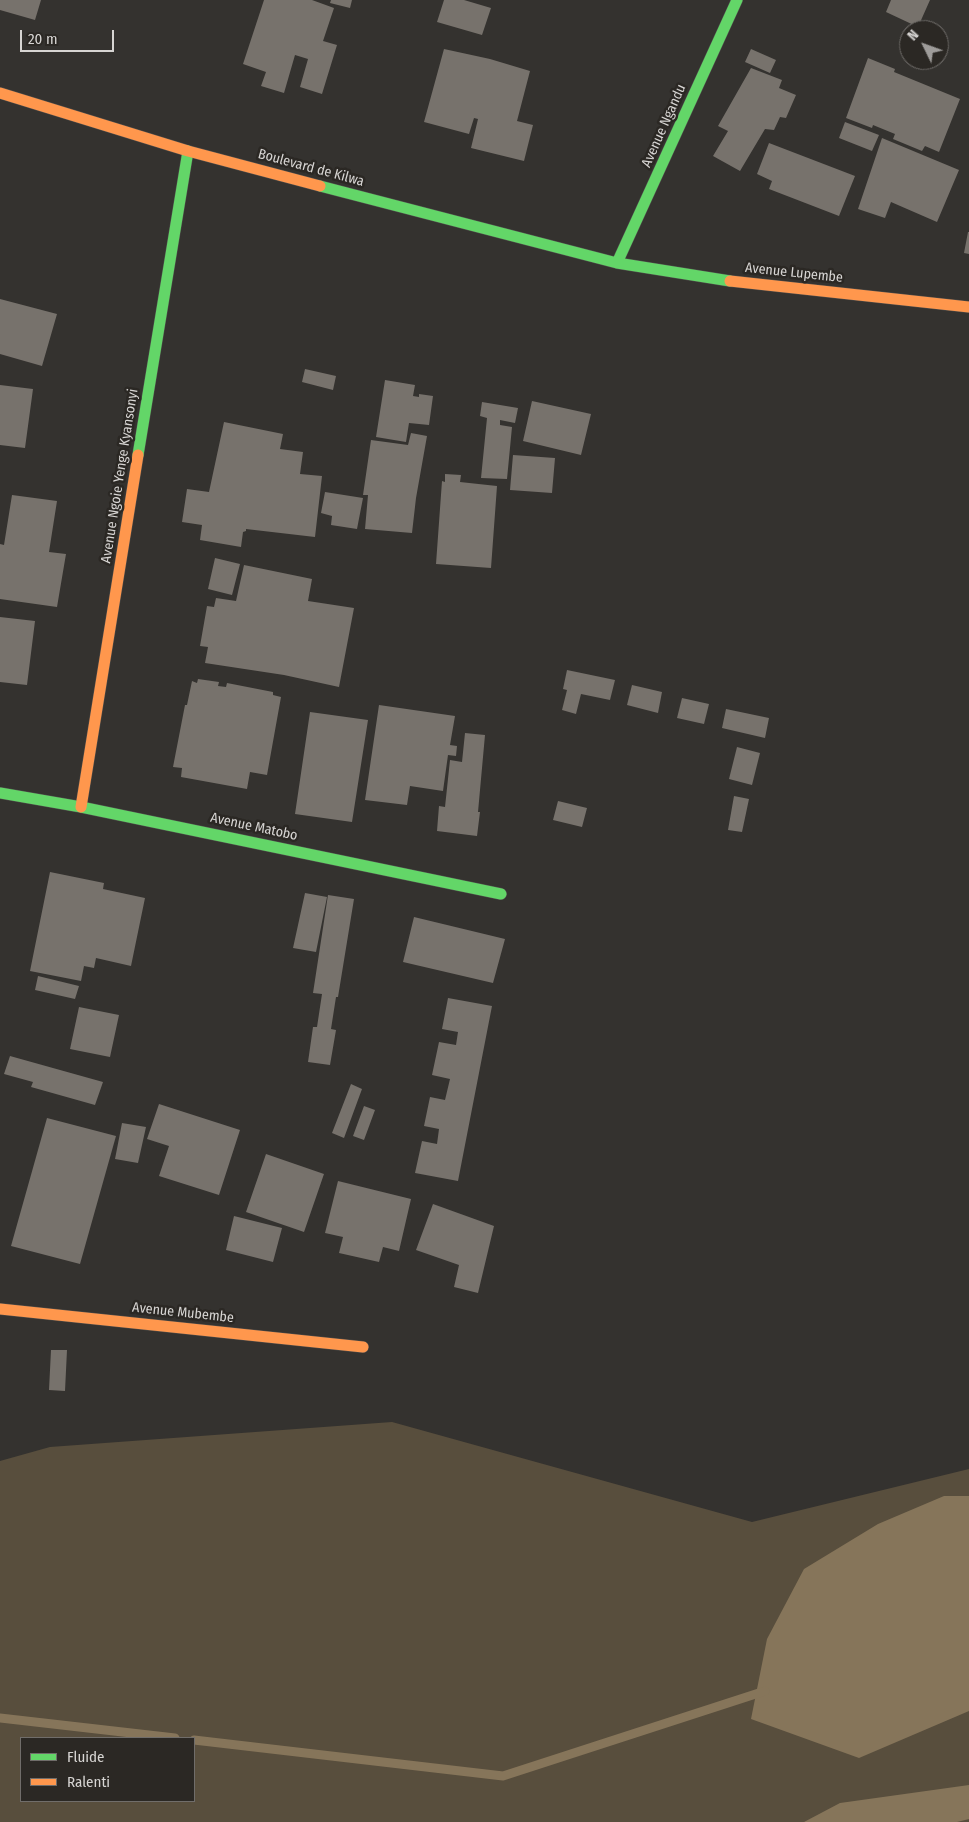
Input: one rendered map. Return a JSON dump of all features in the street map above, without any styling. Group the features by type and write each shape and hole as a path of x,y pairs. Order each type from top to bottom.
{"street":[{"name":"Avenue Ngandu","path":"617,263 737,0"},
{"name":"Boulevard de Kilwa","path":"0,93 188,151 617,263"},
{"name":"Avenue Ngoie Yenge Kyansonyi","path":"81,807 188,151"},
{"name":"Avenue Lupembe","path":"617,263 742,283 969,307"},
{"name":"Avenue Matobo","path":"0,793 81,807 501,894"},
{"name":"Avenue Mubembe","path":"0,1309 363,1347"}],"shaded area":[{"path":"392,1422 752,1522 969,1469 969,1822 0,1822 0,1461 50,1447"},
{"path":"944,1496 969,1496 969,1711 859,1758 751,1719 767,1639 804,1569 878,1524"},
{"path":"969,1785 969,1819 957,1822 804,1822 840,1803"}],"building":[{"path":"0,0 41,0 35,20 0,10"},
{"path":"264,0 312,0 334,8 323,41 337,45 322,94 300,87 308,59 295,55 284,93 261,86 266,72 243,64"},
{"path":"331,0 352,0 350,8 330,3"},
{"path":"444,0 464,0 491,8 482,35 437,22"},
{"path":"891,0 930,0 921,20 903,20 886,12"},
{"path":"444,49 490,59 530,71 517,121 533,125 524,161 471,148 478,119 474,118 469,134 424,122"},
{"path":"751,49 776,60 770,73 745,62"},
{"path":"868,58 895,69 894,72 960,99 939,152 925,146 922,151 893,139 895,134 873,125 872,128 846,118"},
{"path":"751,68 782,80 779,88 796,95 786,118 780,117 774,130 765,129 740,171 713,156 728,131 718,126"},
{"path":"845,122 879,135 872,151 839,138"},
{"path":"882,138 959,170 937,222 891,202 885,218 858,209"},
{"path":"769,143 855,176 839,216 769,189 772,181 757,174"},
{"path":"969,232 969,254 964,253"},
{"path":"0,299 57,314 42,366 0,354"},
{"path":"305,369 336,376 333,390 302,382"},
{"path":"385,380 415,385 413,396 419,397 419,394 433,396 429,425 409,423 406,442 376,437"},
{"path":"0,385 33,389 25,448 0,445"},
{"path":"532,401 591,414 581,455 523,441"},
{"path":"482,402 518,408 515,423 500,420 500,425 512,427 507,479 481,478 487,418 480,416"},
{"path":"224,422 283,434 280,449 303,452 300,474 322,476 315,537 246,529 243,532 241,547 200,540 202,525 182,522 187,489 209,492"},
{"path":"411,433 427,436 412,533 365,529 368,495 363,495 371,440 408,445"},
{"path":"513,455 555,458 552,493 510,490"},
{"path":"445,474 461,475 460,482 497,486 491,568 436,564 442,481 445,482"},
{"path":"325,492 363,498 357,529 331,525 332,516 321,513"},
{"path":"12,495 57,501 49,552 66,554 57,607 0,599 0,544 4,545"},
{"path":"215,558 240,564 232,595 208,589"},
{"path":"244,565 312,579 308,601 354,608 339,687 284,675 205,663 208,647 200,646 207,606 214,607 216,598 236,601"},
{"path":"0,617 35,621 27,685 0,682"},
{"path":"567,670 615,680 610,700 581,694 576,714 562,710 567,690 563,689"},
{"path":"198,679 219,682 218,686 226,687 227,683 273,692 273,695 281,697 267,775 250,772 247,789 181,777 182,768 173,767 185,705 187,705 192,681 197,683"},
{"path":"632,685 662,692 658,713 627,705"},
{"path":"682,698 709,704 704,724 677,718"},
{"path":"379,705 455,716 450,745 457,746 456,756 448,755 443,791 410,786 407,805 365,800"},
{"path":"726,709 769,718 765,738 722,728"},
{"path":"310,712 368,720 352,822 295,814"},
{"path":"465,733 485,735 477,836 437,831 439,806 445,807 450,760 462,762"},
{"path":"737,747 760,753 752,785 729,779"},
{"path":"734,796 749,799 742,832 728,830"},
{"path":"558,801 587,808 582,827 553,820"},
{"path":"50,872 104,883 103,889 145,898 131,966 96,958 94,968 84,966 81,981 30,971"},
{"path":"305,893 327,897 316,952 293,948"},
{"path":"328,895 354,899 331,1029 336,1030 330,1065 308,1062 313,1027 317,1027 322,994 313,993"},
{"path":"414,917 505,939 493,983 403,962"},
{"path":"38,976 79,986 75,999 35,990"},
{"path":"448,998 492,1006 458,1181 415,1173 422,1141 437,1144 439,1129 424,1126 430,1097 445,1100 450,1079 432,1075 439,1042 456,1045 458,1032 442,1029"},
{"path":"79,1007 119,1015 110,1057 70,1049"},
{"path":"10,1056 103,1082 95,1105 31,1087 33,1082 4,1074"},
{"path":"351,1084 362,1089 344,1138 332,1133"},
{"path":"159,1104 240,1130 219,1195 159,1176 169,1146 147,1139"},
{"path":"364,1106 375,1110 364,1140 353,1136"},
{"path":"47,1118 116,1136 80,1264 11,1246"},
{"path":"122,1123 146,1127 138,1163 115,1159"},
{"path":"266,1154 324,1174 304,1232 246,1212"},
{"path":"338,1181 411,1199 399,1251 383,1247 379,1262 339,1253 343,1237 325,1233"},
{"path":"433,1204 494,1226 478,1293 454,1287 459,1265 416,1250"},
{"path":"234,1216 282,1228 273,1262 226,1250"},
{"path":"51,1350 67,1350 65,1391 49,1390"}],"waterway":[{"path":"195,1740 503,1776 765,1691"},
{"path":"0,1718 166,1737"}],"traffic: fast":[{"path":"617,263 737,0"},
{"path":"138,455 188,151"},
{"path":"320,186 617,263 730,281"},
{"path":"0,793 81,807 501,894"}],"traffic: slow":[{"path":"0,93 188,151 320,186"},
{"path":"730,281 969,307"},
{"path":"81,807 138,455"},
{"path":"0,1309 363,1347"}]}
